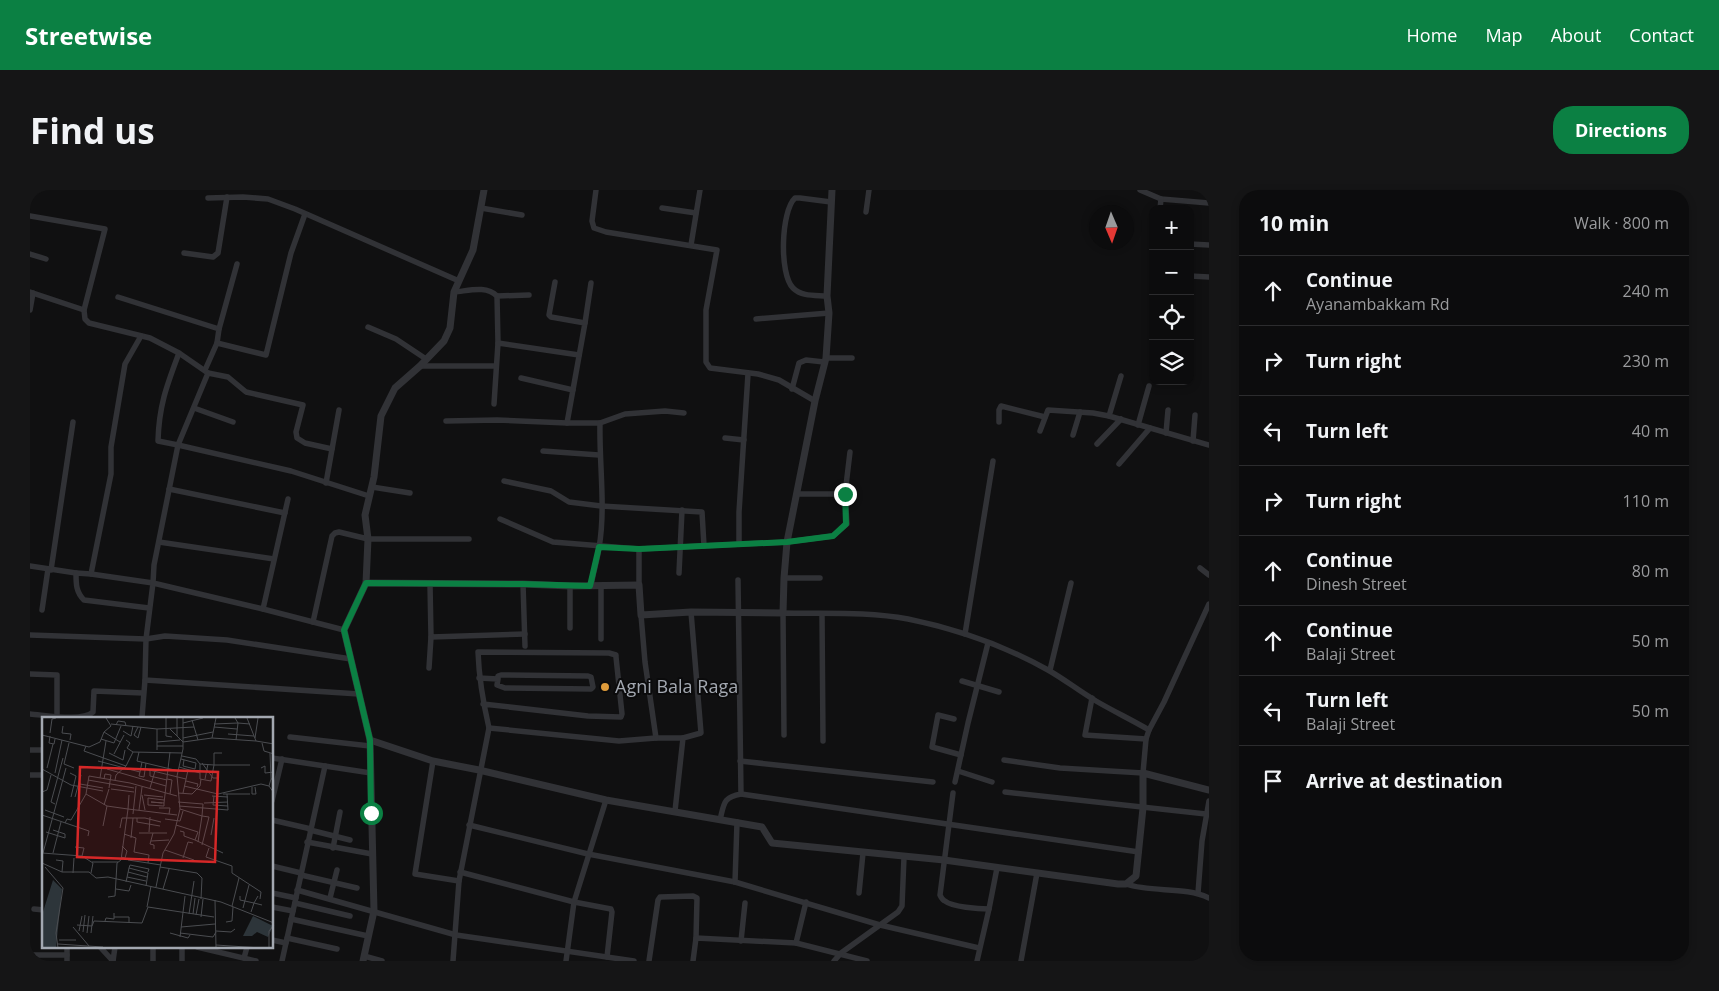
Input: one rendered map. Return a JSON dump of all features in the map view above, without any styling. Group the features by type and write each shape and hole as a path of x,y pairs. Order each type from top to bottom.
{"street":[{"path":"382,961 364,959 374,911 370,743 344,630 366,583 368,538 365,515 372,487 381,416 395,388 444,341 450,328 454,292 473,250 484,190"},
{"path":"596,190 592,221 594,228 606,232 717,250 706,310 706,362 710,368 779,380 815,401"},
{"path":"691,245 700,190"},
{"path":"784,735 783,613 787,542 825,360 829,313 827,296 832,190"},
{"path":"866,212 869,190"},
{"path":"1140,190 1161,199 1209,203"},
{"path":"208,198 243,196 268,199 459,281"},
{"path":"184,253 213,257 218,253 226,197"},
{"path":"827,296 808,295 794,289 786,273 784,254 785,230 790,207 796,198 831,202"},
{"path":"1160,205 1161,199"},
{"path":"481,208 522,215"},
{"path":"662,208 696,213"},
{"path":"216,343 266,355 291,252 305,214"},
{"path":"30,216 105,229 84,310 85,319 89,323 150,338 179,353 207,371 228,377 246,392 303,405 296,432 297,438 305,443 332,449"},
{"path":"1194,244 1209,245"},
{"path":"30,254 46,259"},
{"path":"142,717 146,639 154,565 178,446 207,371 237,264"},
{"path":"1194,276 1209,277"},
{"path":"555,282 549,315 551,317 585,323"},
{"path":"567,424 591,283"},
{"path":"454,292 483,289 493,292 497,296 529,295"},
{"path":"30,310 32,292 84,310"},
{"path":"494,404 498,342 497,296"},
{"path":"118,297 219,329"},
{"path":"756,319 829,313"},
{"path":"368,327 396,339 426,359"},
{"path":"91,574 111,474 111,447 125,364 141,336"},
{"path":"498,342 580,355"},
{"path":"179,353 163,396 158,441 291,472 370,496"},
{"path":"792,388 799,363 806,360 852,358"},
{"path":"420,366 495,366"},
{"path":"739,544 738,512 748,374"},
{"path":"1109,416 1121,376"},
{"path":"521,378 573,390"},
{"path":"1138,425 1149,386"},
{"path":"998,422 1001,406 1045,417"},
{"path":"194,408 233,422"},
{"path":"326,483 339,410"},
{"path":"1040,432 1047,412 1051,410 1080,412 1121,419 1166,434 1209,445"},
{"path":"1166,434 1168,410"},
{"path":"446,421 504,420 567,424 600,423 625,414 665,411 684,412"},
{"path":"1073,435 1080,412"},
{"path":"1193,441 1195,415"},
{"path":"1098,444 1121,419"},
{"path":"42,610 73,422"},
{"path":"590,586 599,547 602,506 599,455 600,423"},
{"path":"1119,464 1150,428"},
{"path":"725,438 744,440"},
{"path":"544,451 599,455"},
{"path":"500,520 553,542 639,549 787,542 833,536 846,524 845,494 850,452"},
{"path":"966,634 993,460"},
{"path":"504,481 551,491 569,502 602,506 702,512 704,546"},
{"path":"372,487 410,493"},
{"path":"169,489 285,513"},
{"path":"796,494 845,494"},
{"path":"263,609 288,499"},
{"path":"679,573 682,510"},
{"path":"313,622 332,536 335,533 339,532 368,538 469,539"},
{"path":"159,542 274,559"},
{"path":"639,549 639,585 645,662 656,738"},
{"path":"30,566 153,583 344,630"},
{"path":"1200,568 1209,575"},
{"path":"76,573 78,595 84,600 149,608"},
{"path":"784,578 820,578"},
{"path":"738,580 741,794"},
{"path":"366,583 570,586 639,585"},
{"path":"1050,670 1071,583"},
{"path":"429,668 430,584"},
{"path":"523,584 525,646"},
{"path":"570,586 570,628"},
{"path":"601,586 601,639"},
{"path":"1126,884 1136,876 1143,808 1146,739 1209,604"},
{"path":"641,616 691,612 738,612 876,615 908,619 966,634 1007,649 1050,670 1092,698 1149,730"},
{"path":"489,728 619,741 683,738 701,734 691,612"},
{"path":"822,614 824,741"},
{"path":"430,637 524,634"},
{"path":"30,635 146,639 165,636 227,640 351,659"},
{"path":"955,782 988,643"},
{"path":"453,961 460,872 479,770 489,728 483,704 479,678 478,652 610,653 616,655 622,714 618,718 483,704"},
{"path":"30,674 57,674 57,717"},
{"path":"501,675 588,676 591,677 593,687 591,689 500,688 497,685 498,679 498,676 501,675"},
{"path":"479,678 498,679"},
{"path":"145,680 359,694"},
{"path":"962,681 999,692"},
{"path":"30,714 57,717 89,716 93,712 94,691 143,693"},
{"path":"1092,698 1085,735 1146,739"},
{"path":"954,719 938,715 932,748 961,755"},
{"path":"290,737 370,743 433,762 479,770 606,800 762,827 772,843 944,860 1126,884 1142,888 1198,892 1209,898"},
{"path":"675,811 683,738"},
{"path":"274,758 371,773"},
{"path":"274,793 282,759"},
{"path":"1004,760 1060,768 1144,772 1209,790"},
{"path":"740,761 933,782"},
{"path":"433,762 415,874 459,881"},
{"path":"282,961 325,766"},
{"path":"958,771 992,782"},
{"path":"1006,792 1206,814"},
{"path":"953,793 940,894 945,902 965,907 989,909"},
{"path":"720,820 725,800 731,795 741,794 1139,852"},
{"path":"566,961 574,902 606,800"},
{"path":"1198,892 1209,801"},
{"path":"334,848 340,812"},
{"path":"274,820 350,840"},
{"path":"734,882 737,822"},
{"path":"469,825 588,854 734,882 880,925 979,948"},
{"path":"308,842 372,854"},
{"path":"858,893 863,853"},
{"path":"834,961 841,953 898,912 902,906 904,857"},
{"path":"274,867 357,888"},
{"path":"977,961 997,868"},
{"path":"330,898 337,870"},
{"path":"460,872 612,910 607,957"},
{"path":"1021,961 1037,873"},
{"path":"298,890 456,935 634,961"},
{"path":"274,894 350,916"},
{"path":"649,961 660,897 693,896 697,898 696,938 693,961"},
{"path":"796,943 806,902"},
{"path":"741,941 745,903"},
{"path":"274,906 293,911"},
{"path":"34,909 42,910"},
{"path":"291,919 368,936"},
{"path":"696,938 796,943 867,961"},
{"path":"274,940 287,940 337,949"},
{"path":"101,948 113,961"},
{"path":"113,961 115,948"},
{"path":"153,948 153,961"},
{"path":"182,948 182,961"},
{"path":"244,958 247,948"},
{"path":"209,949 256,961"},
{"path":"30,955 67,958"}],"place":[{"name":"Agni Bala Raga","path":"605,687"}],"route":[{"path":"371,813 370,740 344,630 366,583 590,586 599,547 639,549 680,548 787,542 833,536 846,524 845,494"}]}
